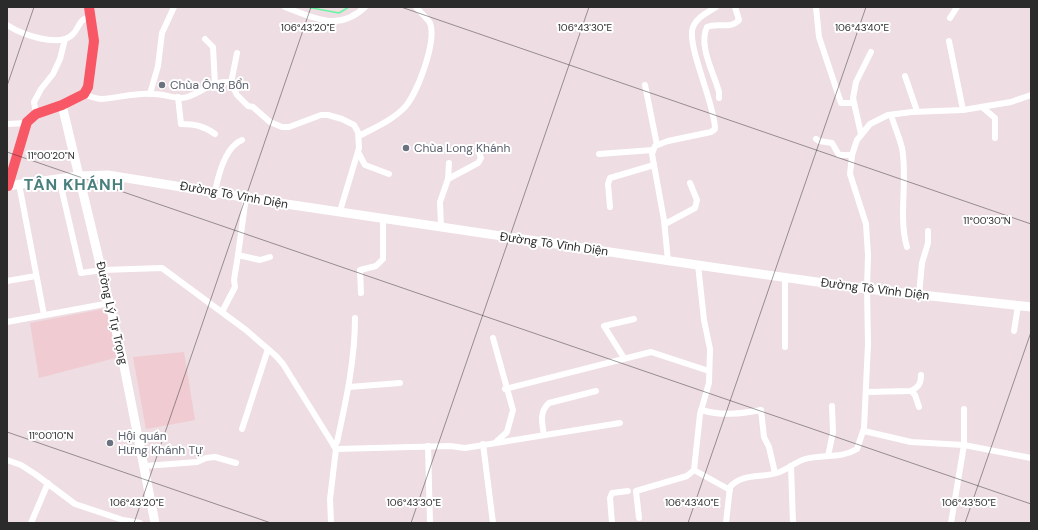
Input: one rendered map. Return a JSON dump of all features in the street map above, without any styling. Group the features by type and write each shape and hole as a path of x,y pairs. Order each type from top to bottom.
{"main road":[{"path":"7,186 27,124 36,114 62,105 84,94 88,87 93,60 94,41 90,12"},
{"name":"Đường Lý Tự Trọng","path":"62,105 122,356 145,466 155,523"},
{"name":"Đường Tô Vĩnh Diện","path":"7,186 78,176 130,178 441,227 698,265 867,289 1031,307"}],"street":[{"path":"150,94 158,66 162,33 174,7"},
{"path":"285,7 314,18 330,21 345,20 365,7"},
{"path":"359,136 392,118 405,108 426,65 431,46 430,25 416,7"},
{"path":"599,154 655,148 668,141 711,132 715,129 711,102 691,35 698,19 716,7"},
{"path":"719,98 720,92 707,56 703,35 706,26 714,24 728,26 735,24 739,20 735,7"},
{"path":"816,7 819,36 841,103 854,103"},
{"path":"950,18 957,7"},
{"path":"7,25 18,32 38,38 64,40 72,35 79,22 90,12"},
{"path":"205,39 212,47 215,84"},
{"path":"36,114 34,102 41,89 53,74 60,59 64,40"},
{"path":"949,41 963,110"},
{"path":"861,134 853,98 856,82 871,52"},
{"path":"237,53 231,83 237,95 248,106 253,107 270,122 282,127 288,127 321,115 328,115 354,126 359,136 358,152 340,211"},
{"path":"905,76 917,112"},
{"path":"84,94 100,99 121,95 150,94 178,97 197,94 215,84 231,83"},
{"path":"645,85 655,148 654,164 665,224 668,260"},
{"path":"726,523 730,490 733,483 741,479 775,473 805,459 845,455 857,450 864,431 868,344 868,255 866,224 850,174 852,155 861,134 870,124 891,115 963,110 1011,102 1031,95"},
{"path":"178,97 181,124 195,124 208,128 215,134"},
{"path":"982,107 995,118 995,138"},
{"path":"891,115 902,148 904,213 903,235 906,247"},
{"path":"7,124 27,124"},
{"path":"816,139 832,143 839,155 852,155"},
{"path":"215,192 218,176 226,158 238,142 242,140"},
{"path":"448,178 478,163 481,158 478,150"},
{"path":"358,152 365,165 389,174"},
{"path":"441,227 440,202 448,178 449,163"},
{"path":"610,206 608,184 610,178 654,164"},
{"path":"59,178 81,273 102,270 162,268 222,312 268,349 283,364 335,447"},
{"path":"665,224 695,208 697,200 690,183"},
{"path":"20,184 44,315"},
{"path":"222,312 235,287 234,280 246,197"},
{"path":"361,293 360,270 376,266 383,259 383,218"},
{"path":"919,295 922,263 928,243 928,231"},
{"path":"238,255 260,260 270,257"},
{"path":"640,518 636,491 686,476 694,470 701,410 709,383 710,370 710,349 704,320 698,265"},
{"path":"7,281 36,276"},
{"path":"785,277 785,347"},
{"path":"7,322 110,303"},
{"path":"1014,331 1018,306"},
{"path":"331,523 330,499 335,447 349,387 355,333 355,318"},
{"path":"624,358 604,326 634,319"},
{"path":"493,338 505,389 513,410 507,432 496,442"},
{"path":"242,429 268,349"},
{"path":"505,389 624,358 655,352 710,370"},
{"path":"866,392 911,391 917,388 921,382 921,375"},
{"path":"349,387 400,383"},
{"path":"544,435 541,417 544,408 549,403 596,391"},
{"path":"911,391 915,395 919,407"},
{"path":"828,456 833,432 832,406"},
{"path":"951,523 964,445 964,409"},
{"path":"701,410 716,414 732,415 761,410 764,437 769,447 775,473"},
{"path":"335,447 428,446 465,448 620,424"},
{"path":"864,431 911,442 964,445 1031,458"},
{"path":"483,444 493,523"},
{"path":"428,446 427,471 430,523"},
{"path":"145,466 197,462 206,458 215,457 236,464"},
{"path":"7,460 21,465 48,483 75,504 123,520 140,523"},
{"path":"791,466 793,523"},
{"path":"694,470 730,490"},
{"path":"31,523 48,483"},
{"path":"612,523 610,498 612,493 628,491"}],"shaded area":[{"path":"108,308 119,357 39,378 30,323"},
{"path":"184,352 195,420 146,429 133,357"}],"waterway":[{"path":"307,7 339,13 349,7"}],"place":[{"name":"Chùa Ông Bổn","path":"162,85"},
{"name":"Chùa Long Khánh","path":"406,148"},
{"name":"Hội quán Hưng Khánh Tự","path":"110,443"}],"district":[{"name":"TÂN KHÁNH","path":"74,184"}]}
